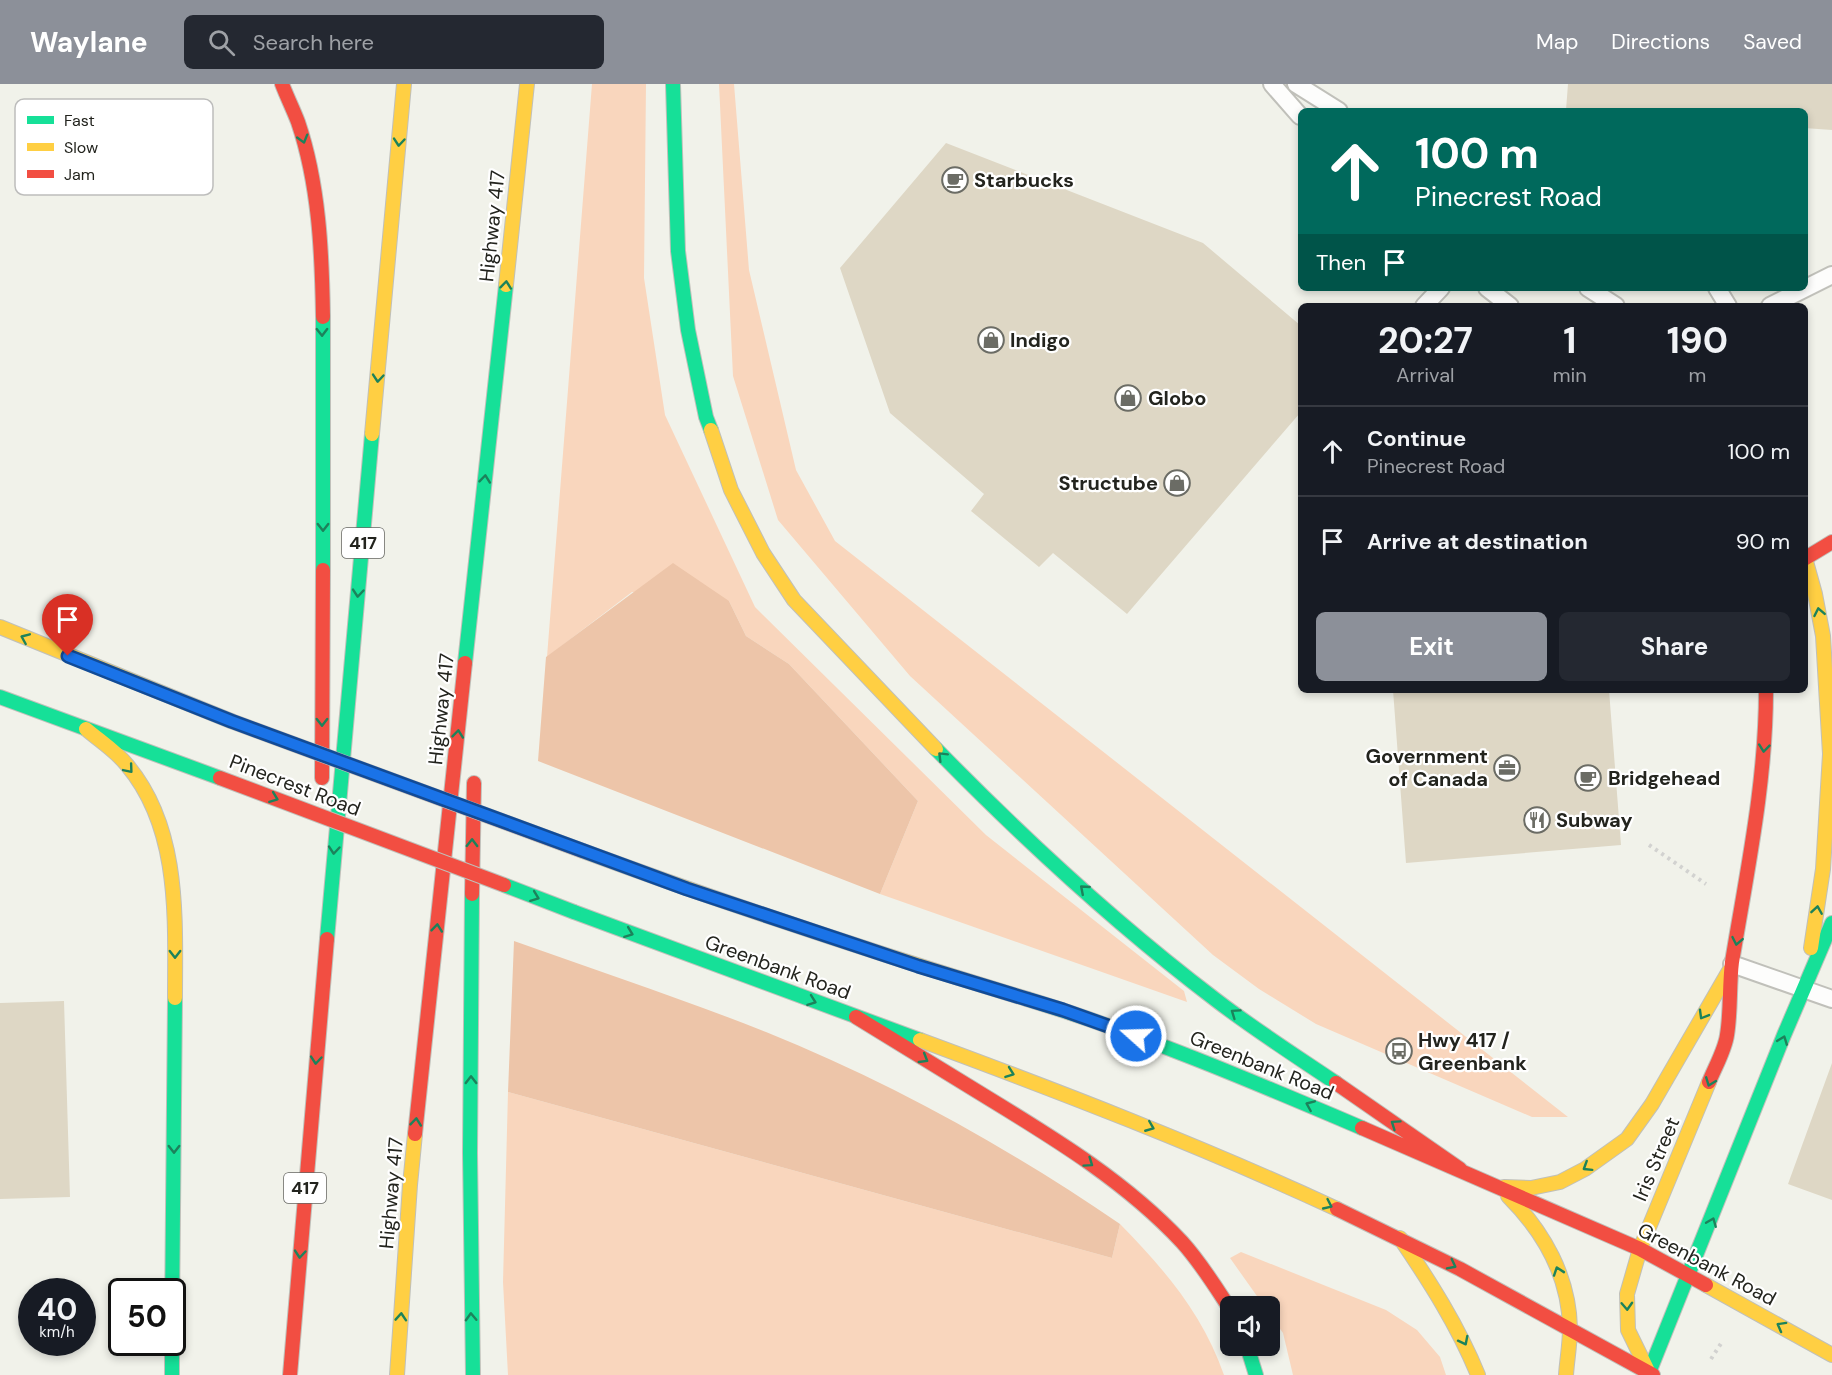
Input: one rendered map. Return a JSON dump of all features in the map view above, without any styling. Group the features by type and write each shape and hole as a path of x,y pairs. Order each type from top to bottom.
{"main road":[{"path":"282,84 304,141 314,191 320,254 323,481 321,1002"},
{"name":"417","path":"290,1375 321,1002 404,84"},
{"name":"Highway 417","path":"397,1375 410,1185 527,84"},
{"path":"673,84 678,251 688,330 706,417 731,490 763,553 794,600 978,792 1056,865 1165,959 1217,1001 1460,1169"},
{"path":"476,691 479,537"},
{"path":"1808,556 1832,542"},
{"path":"1803,988 1823,869 1830,754 1823,636 1808,571"},
{"name":"Pinecrest Road","path":"0,627 231,721 583,851"},
{"name":"Iris Street","path":"1650,1374 1628,1330 1627,1294 1640,1249 1706,1093 1726,1037 1732,964 1757,815 1766,722 1766,693"},
{"name":"Pinecrest Road","path":"0,697 574,912"},
{"path":"86,729 126,764 144,788 156,810 166,845 175,936 172,1278"},
{"path":"473,1375 470,1265 470,951 474,774"},
{"name":"Greenbank Road","path":"583,851 769,916 1117,1029 1232,1072 1640,1249 1832,1355"},
{"name":"Greenbank Road","path":"574,912 1095,1105 1247,1167 1400,1238 1570,1328 1650,1374"},
{"path":"1650,1374 1803,988 1832,922"},
{"path":"1498,1186 1531,1188 1560,1182 1585,1169 1627,1138 1652,1104 1732,964"},
{"path":"856,1017 1043,1132 1102,1172 1153,1214 1190,1252 1223,1296"},
{"path":"1498,1186 1527,1213 1542,1236 1555,1264 1565,1293 1570,1328 1566,1375"},
{"path":"1400,1238 1434,1287 1461,1334 1478,1375"},
{"path":"172,1356 172,1375"},
{"path":"1250,1356 1256,1375"}],"lane":[{"path":"1272,84 1298,114"},
{"path":"1296,84 1334,108"},
{"path":"1808,287 1832,275"},
{"path":"1427,303 1438,291"},
{"path":"1491,291 1506,303"},
{"path":"1593,291 1611,303"},
{"path":"1776,303 1800,291"},
{"path":"1732,964 1832,999"}],"path":[{"path":"1648,845 1706,884"},
{"path":"1711,1359 1722,1342"}],"shaded area":[{"path":"592,84 646,84 644,278 665,415 755,607 986,835 1184,991 1187,1002 880,894 918,801 789,664 746,636 729,601 632,592 547,657"},
{"path":"719,84 734,84 749,270 796,470 835,541 1568,1117 1532,1117 1316,1024 1259,989 1213,955 910,676 778,520 733,376"},
{"path":"673,563 729,601 746,636 789,664 918,801 880,894 538,761 546,657"},
{"path":"514,941 766,1032 858,1072 948,1118 1035,1169 1120,1224 1112,1258 508,1092"},
{"path":"508,1092 1112,1258 1120,1224 1167,1275 1181,1294 1205,1332 1224,1375 508,1375 503,1282"},
{"path":"1241,1252 1386,1310 1417,1330 1440,1357 1446,1375 1293,1375 1280,1329 1280,1296 1257,1296 1230,1258"}],"building":[{"path":"1568,84 1832,84 1832,130 1808,128 1808,108 1566,108"},
{"path":"946,143 1203,243 1298,323 1298,415 1127,614 1053,553 1039,567 971,511 984,494 890,413 840,268"},
{"name":"Government of Canada","path":"1393,693 1609,693 1621,845 1406,863"},
{"path":"64,1001 70,1197 0,1199 0,1003"},
{"path":"1832,1063 1832,1200 1788,1184"}],"traffic: fast":[{"path":"673,84 678,251 688,330 706,417 711,430"},
{"path":"465,663 506,285"},
{"path":"323,317 323,570"},
{"path":"327,939 372,434"},
{"path":"0,697 220,778"},
{"path":"936,749 1037,848 1143,942 1231,1011 1336,1083"},
{"path":"504,885 574,912"},
{"path":"472,894 470,1153 473,1375"},
{"path":"574,912 920,1040"},
{"path":"1648,1375 1784,1035 1832,923"},
{"path":"172,1278 175,998"},
{"path":"1027,999 1154,1043 1362,1128"},
{"path":"172,1356 172,1375"},
{"path":"1250,1356 1256,1375"}],"traffic: slow":[{"path":"372,434 404,84"},
{"path":"506,285 527,84"},
{"path":"711,430 731,490 763,553 794,600 936,749"},
{"path":"1808,569 1823,636 1830,754 1823,869 1811,948"},
{"path":"0,627 231,721"},
{"path":"86,729 123,760 145,790 157,817 166,846 171,876 174,907 175,998"},
{"path":"583,851 693,891 1027,999"},
{"path":"1504,1187 1531,1188 1560,1182 1585,1169 1627,1139 1652,1104 1729,971"},
{"path":"920,1040 1130,1120 1337,1209"},
{"path":"1649,1373 1628,1330 1627,1294 1640,1249 1709,1082"},
{"path":"397,1375 415,1134"},
{"path":"1508,1196 1543,1240 1552,1256 1565,1291 1570,1328 1566,1375"},
{"path":"1400,1238 1443,1305 1478,1375"},
{"path":"1706,1285 1832,1355"}],"traffic: jam":[{"path":"282,84 298,122 311,169 318,218 323,317"},
{"path":"1808,557 1832,542"},
{"path":"322,778 323,570"},
{"path":"415,1134 465,663"},
{"path":"1709,1082 1727,1035 1732,962 1763,759 1766,693"},
{"path":"231,721 583,851"},
{"path":"220,778 504,885"},
{"path":"472,894 474,783"},
{"path":"290,1375 327,939"},
{"path":"856,1017 1040,1130 1115,1182 1182,1242 1202,1266 1222,1296"},
{"path":"1336,1083 1460,1169"},
{"path":"1362,1128 1640,1249 1706,1285"},
{"path":"1337,1209 1460,1269 1653,1375"}],"place":[{"name":"Starbucks","path":"955,180"},
{"name":"Indigo","path":"991,340"},
{"name":"Globo","path":"1128,398"},
{"name":"Structube","path":"1177,483"},
{"name":"Government of Canada","path":"1507,768"},
{"name":"Bridgehead","path":"1588,778"},
{"name":"Subway","path":"1537,820"},
{"name":"Hwy 417 / Greenbank","path":"1399,1051"}],"route":[{"path":"68,656 231,721 687,889 918,966 1063,1010 1136,1036"}]}
